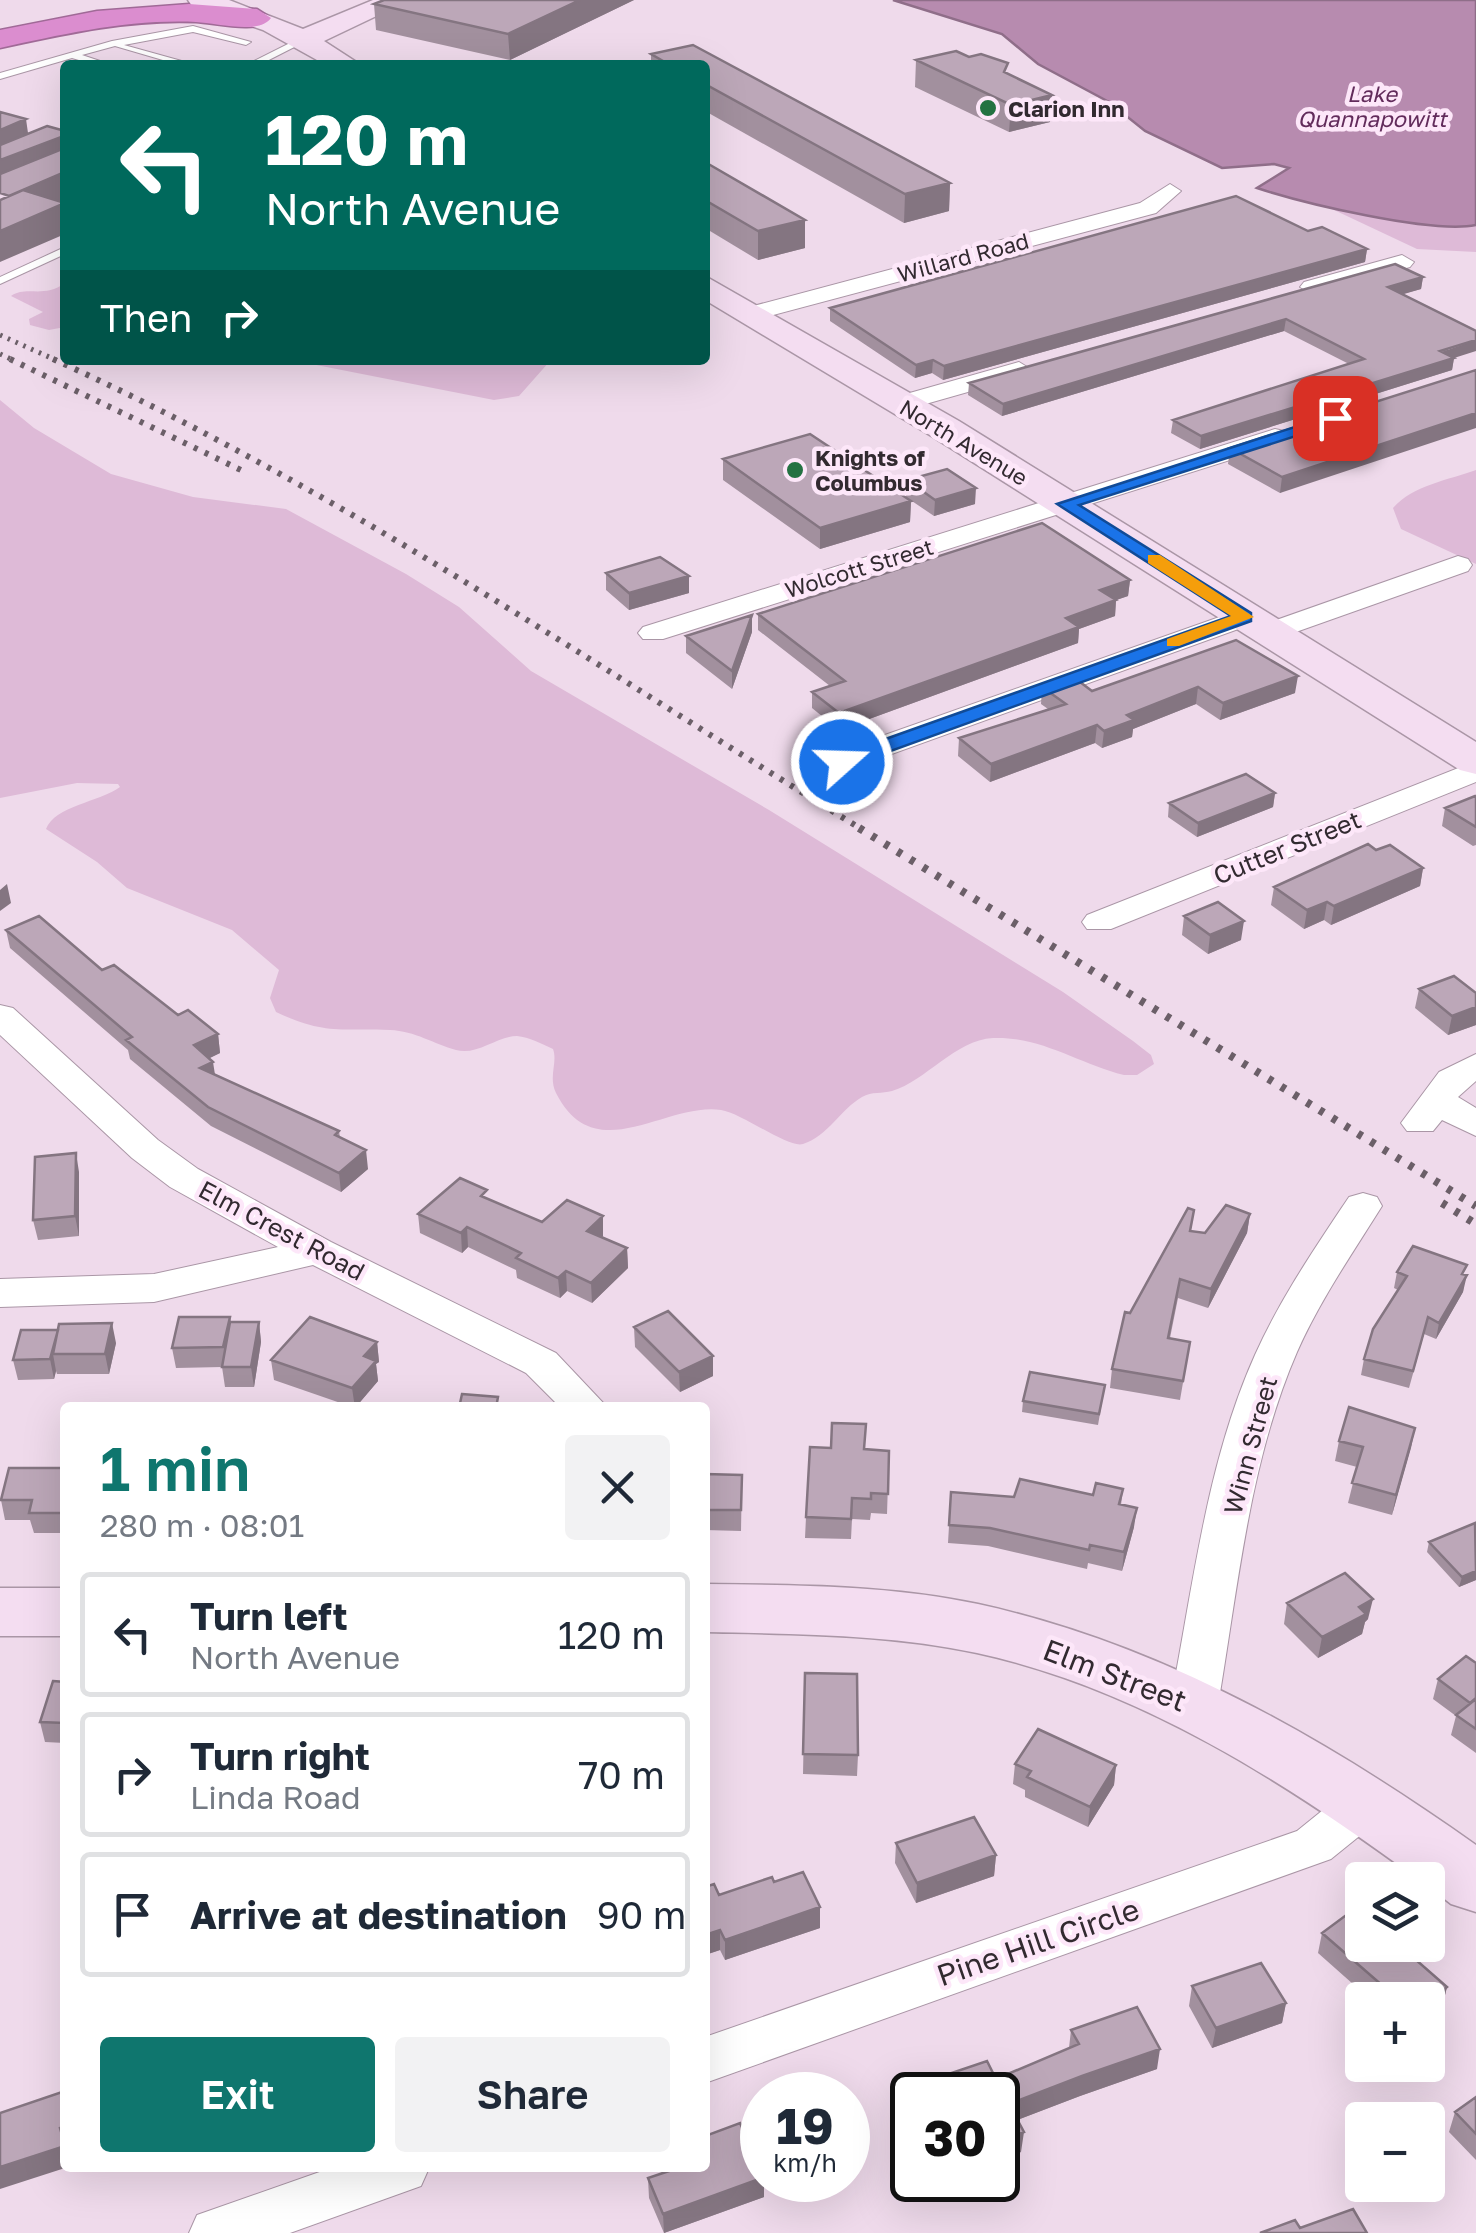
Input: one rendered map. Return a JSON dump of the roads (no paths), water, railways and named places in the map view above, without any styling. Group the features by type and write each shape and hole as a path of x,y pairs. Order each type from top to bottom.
{"highway":[{"path":"0,38 126,0"},
{"path":"0,38 134,12 199,11 246,20"}],"street":[{"path":"202,0 246,20 305,39 339,60"},
{"path":"305,39 396,0"},
{"name":"Willard Road","path":"751,314 1148,208 1170,191"},
{"path":"1287,294 1402,262"},
{"name":"North Avenue","path":"710,289 1066,504 1476,760"},
{"path":"901,403 1038,364"},
{"name":"Wolcott Street","path":"653,633 1310,426"},
{"path":"842,762 1257,624 1458,565"},
{"name":"Cutter Street","path":"1098,922 1476,771"},
{"name":"Elm Crest Road","path":"0,1016 154,1156 317,1251 541,1363 580,1402"},
{"path":"1476,1065 1452,1080 1428,1112 1476,1124"},
{"name":"Winn Street","path":"1194,1705 1240,1464 1262,1389 1296,1312 1363,1206"},
{"path":"0,1293 154,1288 317,1251"},
{"name":"Elm Street","path":"710,1608 849,1612 979,1629 1091,1661 1194,1705 1361,1806 1476,1884"},
{"path":"0,1612 60,1612"},
{"name":"Pine Hill Circle","path":"710,2058 1314,1845 1361,1806"},
{"path":"217,2233 391,2172"}],"lane":[{"path":"0,76 112,44 246,20"},
{"path":"261,60 305,39"},
{"path":"112,44 172,60"},
{"path":"69,55 88,60"},
{"path":"0,282 60,252"}],"water":[{"name":"Lake Quannapowitt","path":"893,0 1476,0 1476,225 1456,227 1399,221 1257,188 1289,168 1274,164 1222,168 1145,131 1109,102 1038,64 1002,34"}],"railway":[{"path":"0,335 58,361"},
{"path":"0,354 15,361"},
{"path":"10,359 243,471"},
{"path":"53,359 60,362"},
{"path":"66,365 158,409 363,521 863,830"},
{"path":"859,828 1476,1206"},
{"path":"1442,1203 1476,1224"}],"place":[{"name":"Clarion Inn","path":"988,108"},
{"name":"Knights of Columbus","path":"795,470"}]}
